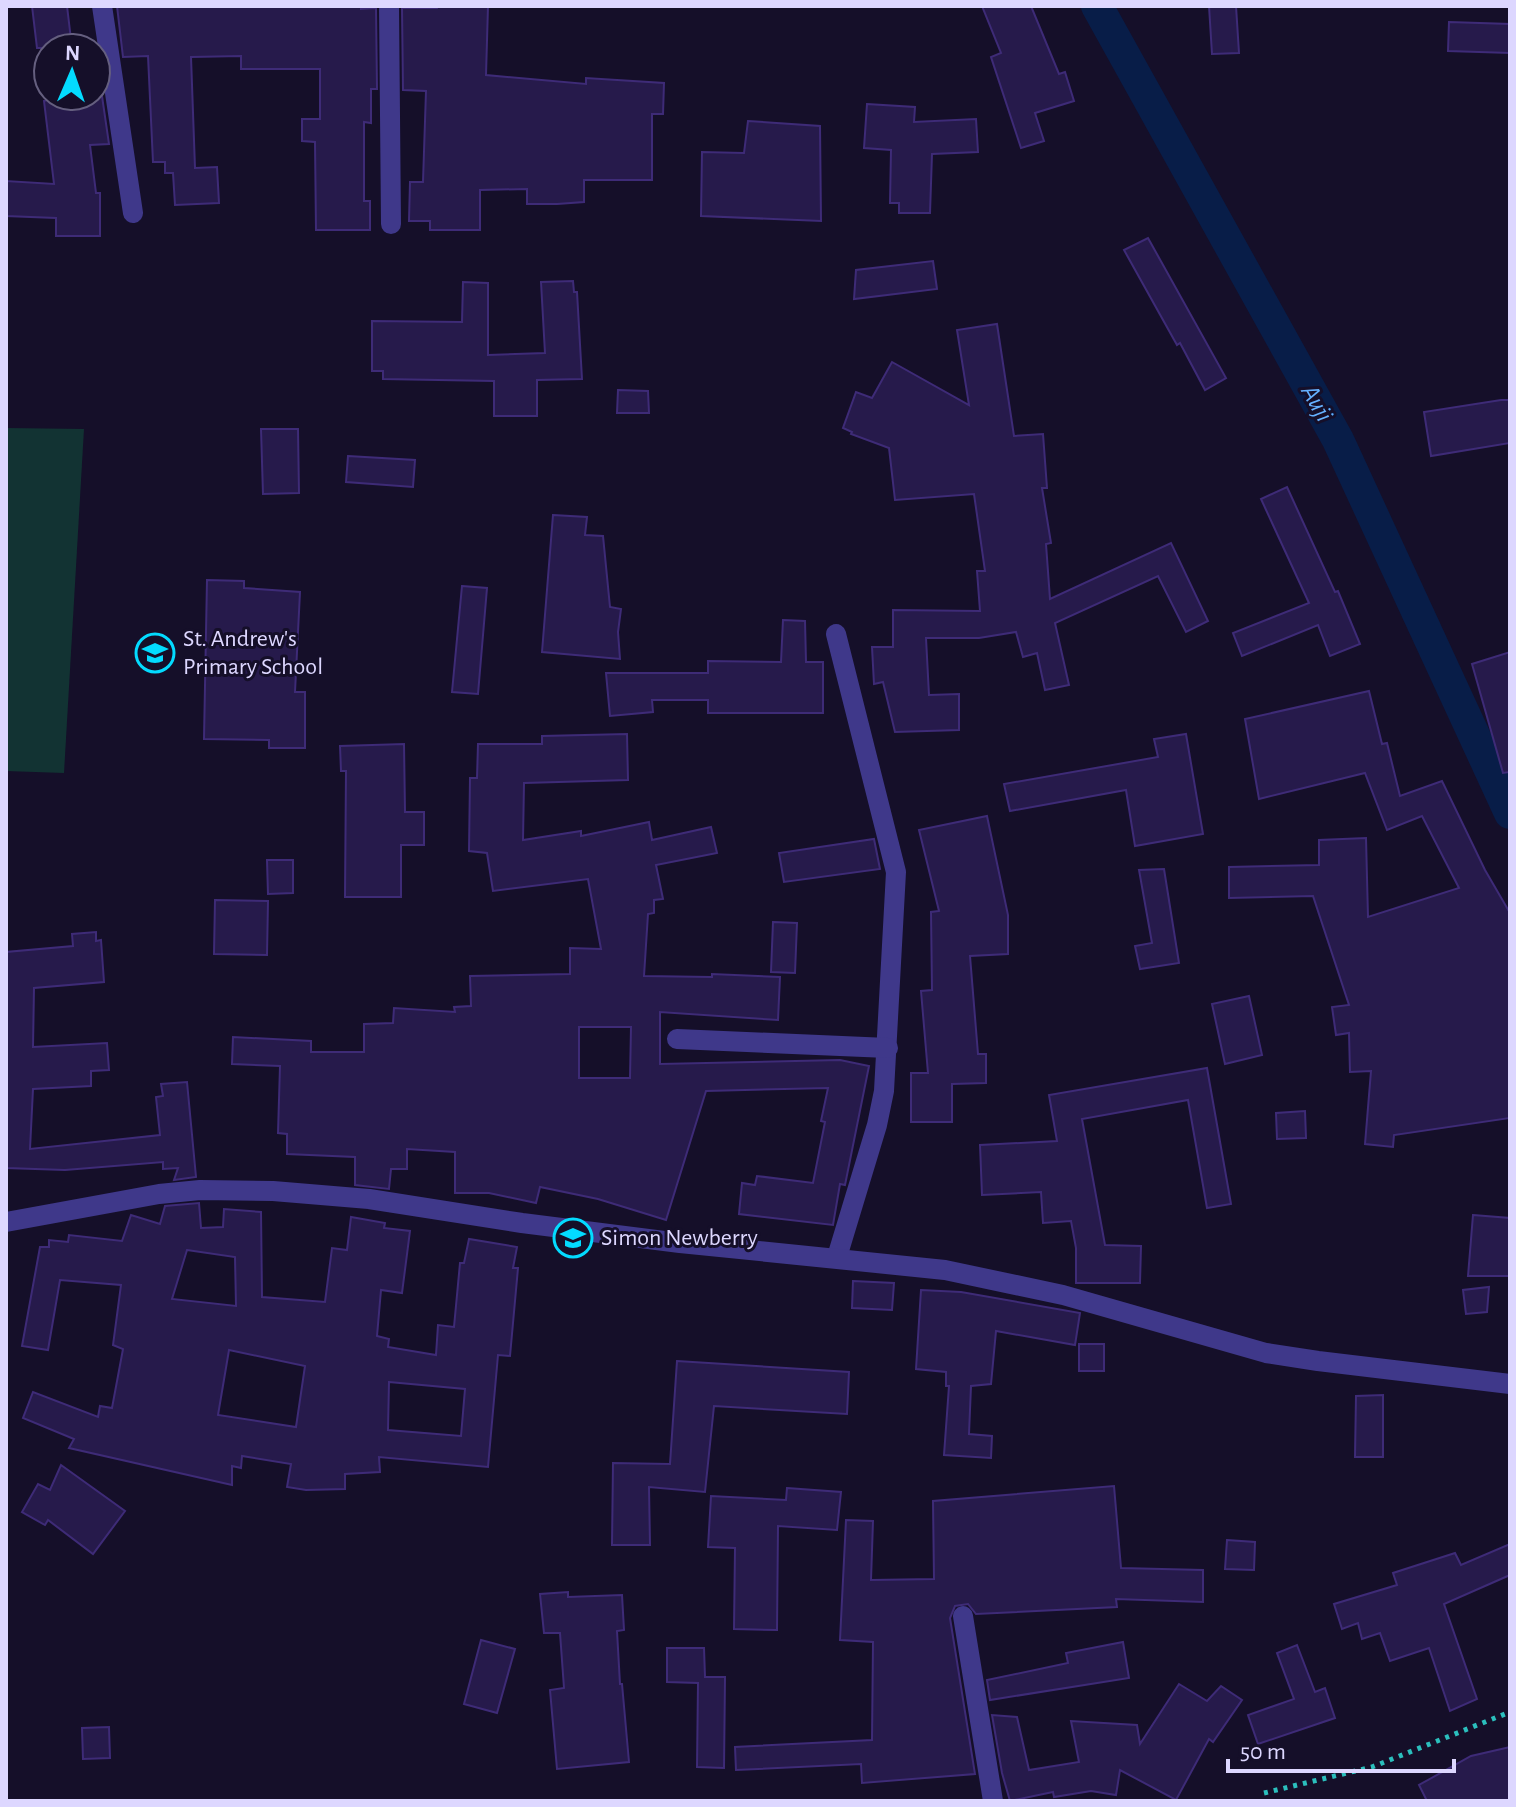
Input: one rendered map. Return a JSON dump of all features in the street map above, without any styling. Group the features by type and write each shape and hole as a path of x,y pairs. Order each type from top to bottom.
{"street":[{"path":"102,6 133,213"},
{"path":"389,6 391,224"},
{"path":"836,634 896,872 884,1091 877,1125 837,1257"},
{"path":"677,1039 888,1048"},
{"path":"6,1222 159,1194 200,1190 273,1191 369,1199 680,1243 945,1270 1063,1295 1266,1353 1510,1384"},
{"path":"963,1616 993,1801"}],"path":[{"path":"1264,1793 1372,1767 1510,1712"}],"green space":[{"path":"6,428 84,429 64,773 6,771"}],"building":[{"path":"32,6 67,6 70,32 35,32"},
{"path":"117,6 376,8 377,89 371,89 371,123 364,122 364,201 370,201 370,230 316,230 315,142 302,141 302,119 320,119 320,69 241,69 241,56 191,57 195,168 217,167 219,203 175,205 173,173 165,173 165,162 153,162 148,56 123,57"},
{"path":"488,6 486,75 586,84 586,78 664,83 663,114 652,114 652,180 584,180 584,202 557,204 527,204 527,189 480,190 480,230 430,230 430,221 409,221 410,182 423,182 426,91 403,90 402,8"},
{"path":"982,6 1031,6 1059,74 1065,72 1074,101 1035,113 1044,141 1021,148 991,57 1001,53"},
{"path":"1209,6 1236,6 1239,53 1212,54"},
{"path":"1449,22 1510,24 1510,53 1448,51"},
{"path":"867,104 915,107 914,122 976,119 978,152 932,154 930,213 899,213 899,203 890,203 891,150 864,148"},
{"path":"45,112 104,112 109,144 90,145 96,193 100,193 100,236 56,236 56,218 6,216 6,181 54,184"},
{"path":"748,121 820,126 821,221 701,216 702,152 744,153"},
{"path":"1148,238 1226,378 1205,390 1124,250"},
{"path":"933,261 937,289 854,299 856,270"},
{"path":"573,281 574,292 577,292 582,379 537,380 537,416 494,416 494,381 383,379 383,371 372,371 372,321 462,322 463,282 488,283 488,355 545,353 541,282"},
{"path":"997,324 1014,436 1043,434 1047,488 1042,488 1051,543 1046,544 1050,599 1171,543 1208,621 1186,632 1158,576 1055,623 1069,685 1045,690 1037,653 1023,657 1016,632 979,638 926,638 929,695 959,694 959,730 895,732 883,682 874,684 872,647 893,647 893,610 980,611 977,571 985,571 974,494 895,500 889,448 843,428 856,392 872,398 892,362 969,405 957,330"},
{"path":"618,390 648,391 649,413 617,413"},
{"path":"1510,400 1510,443 1431,456 1424,412"},
{"path":"261,429 298,429 299,493 263,494"},
{"path":"348,456 415,460 413,487 346,482"},
{"path":"1287,487 1360,644 1330,656 1318,625 1242,656 1233,633 1309,603 1261,499"},
{"path":"553,515 587,517 585,535 603,536 610,607 621,609 618,632 620,659 542,652"},
{"path":"207,580 244,581 244,588 300,592 295,692 305,692 305,748 269,748 269,740 204,739"},
{"path":"462,586 487,588 478,694 452,692"},
{"path":"783,620 805,621 806,662 823,662 823,713 708,713 708,700 652,700 653,712 610,716 606,673 708,673 708,661 781,662"},
{"path":"1510,652 1510,772 1503,773 1472,664"},
{"path":"1369,691 1382,744 1387,743 1400,796 1442,781 1485,870 1510,913 1510,1118 1394,1135 1393,1147 1365,1144 1371,1071 1350,1072 1349,1033 1336,1035 1332,1007 1349,1005 1313,896 1229,898 1229,867 1319,865 1319,840 1366,838 1368,917 1459,888 1422,816 1387,830 1365,773 1259,799 1245,719"},
{"path":"627,734 628,780 524,783 523,840 581,831 581,836 649,822 652,840 711,827 717,853 656,865 663,899 654,900 654,913 648,914 644,976 712,977 712,974 780,977 778,1020 660,1012 660,1064 840,1060 869,1066 845,1185 840,1184 833,1225 739,1214 742,1183 755,1185 757,1176 813,1183 828,1088 706,1091 666,1220 598,1199 540,1187 536,1203 489,1193 455,1193 455,1152 407,1149 407,1169 391,1169 389,1189 355,1185 355,1157 287,1154 287,1134 278,1133 280,1066 232,1064 233,1037 311,1041 311,1052 364,1052 364,1024 393,1023 394,1008 455,1012 454,1007 471,1006 470,976 570,974 570,948 601,949 588,879 493,891 487,853 469,851 470,778 477,778 478,744 542,744 542,736","holes":["579,1027 631,1027 630,1078 579,1078"]},
{"path":"1186,734 1203,834 1135,846 1126,790 1010,811 1004,784 1158,757 1154,739"},
{"path":"404,744 405,812 424,812 424,845 401,845 401,897 345,897 346,771 341,771 340,746"},
{"path":"987,816 1008,915 1008,954 970,956 978,1054 986,1054 986,1083 952,1084 952,1122 911,1122 911,1073 928,1073 921,991 932,990 931,912 939,911 919,830"},
{"path":"874,839 880,869 784,882 779,853"},
{"path":"267,860 293,860 293,893 268,894"},
{"path":"1164,869 1179,963 1140,969 1135,946 1152,943 1139,870"},
{"path":"215,900 268,901 267,955 214,954"},
{"path":"773,922 797,923 795,973 771,972"},
{"path":"96,932 96,941 101,940 104,982 34,988 33,1047 107,1043 109,1070 91,1071 91,1086 33,1089 30,1149 160,1135 156,1097 163,1096 161,1084 187,1082 196,1177 174,1180 178,1168 163,1169 163,1162 65,1170 6,1168 6,952 73,946 72,934"},
{"path":"1249,996 1262,1055 1225,1064 1212,1004"},
{"path":"1207,1068 1231,1204 1207,1208 1188,1100 1082,1119 1105,1245 1141,1246 1140,1283 1076,1283 1076,1248 1071,1221 1043,1223 1041,1192 982,1195 980,1145 1057,1141 1049,1095"},
{"path":"1305,1111 1306,1138 1277,1139 1276,1113"},
{"path":"199,1203 201,1228 223,1227 224,1209 261,1212 262,1297 325,1302 332,1248 347,1250 351,1217 385,1223 384,1228 410,1231 402,1293 381,1290 377,1336 389,1339 388,1347 436,1355 438,1325 454,1327 460,1263 464,1263 469,1239 517,1247 513,1268 518,1268 510,1356 498,1355 488,1467 379,1457 380,1472 345,1474 345,1489 306,1490 287,1487 291,1464 242,1456 241,1468 232,1466 232,1485 69,1448 74,1439 23,1418 33,1392 98,1417 100,1406 112,1408 123,1349 113,1345 121,1285 60,1280 48,1350 22,1346 40,1247 49,1247 49,1240 68,1242 69,1235 122,1241 131,1215 160,1224 165,1206","holes":["187,1250 235,1257 236,1306 172,1299","229,1350 305,1366 296,1427 218,1415","389,1382 465,1389 461,1436 388,1430"]},
{"path":"1473,1215 1510,1218 1510,1276 1468,1276"},
{"path":"853,1281 894,1283 892,1310 852,1308"},
{"path":"1489,1287 1487,1312 1466,1314 1463,1290"},
{"path":"921,1290 961,1292 1080,1313 1075,1345 996,1331 991,1384 971,1386 969,1434 992,1436 991,1458 944,1455 949,1386 946,1386 946,1372 916,1369"},
{"path":"1079,1344 1104,1344 1104,1371 1079,1371"},
{"path":"677,1361 849,1372 847,1414 714,1406 705,1492 649,1487 650,1545 612,1545 613,1463 670,1464"},
{"path":"1383,1395 1383,1457 1355,1457 1356,1396"},
{"path":"61,1465 125,1511 93,1554 48,1520 45,1525 22,1512 38,1484 50,1490"},
{"path":"1114,1486 1121,1568 1203,1570 1203,1602 1116,1599 1117,1607 976,1614 968,1604 955,1606 950,1618 975,1774 862,1783 861,1764 736,1770 735,1747 872,1740 873,1642 840,1640 846,1520 873,1521 871,1580 934,1579 933,1501"},
{"path":"787,1488 841,1492 837,1530 778,1526 777,1630 734,1629 735,1548 708,1547 711,1496 786,1500"},
{"path":"1227,1540 1255,1542 1254,1570 1225,1569"},
{"path":"1510,1544 1510,1575 1444,1604 1477,1699 1450,1711 1429,1648 1390,1661 1380,1633 1362,1639 1358,1623 1342,1629 1334,1604 1397,1585 1393,1573 1455,1553 1461,1565"},
{"path":"568,1592 568,1597 622,1595 624,1630 617,1631 629,1762 557,1769 550,1690 564,1688 560,1633 544,1633 540,1594"},
{"path":"481,1640 515,1649 497,1713 464,1704"},
{"path":"1123,1642 1129,1678 990,1700 987,1680 1068,1663 1066,1653"},
{"path":"1297,1645 1315,1692 1325,1688 1335,1718 1258,1744 1248,1715 1294,1699 1277,1653"},
{"path":"667,1648 704,1648 705,1677 725,1677 724,1768 697,1767 698,1683 667,1682"},
{"path":"1179,1684 1207,1701 1221,1686 1242,1700 1213,1742 1209,1739 1176,1800 1120,1770 1116,1795 1091,1791 1054,1797 1053,1792 1010,1801 992,1715 1017,1717 1029,1770 1079,1762 1071,1721 1137,1725 1140,1744"},
{"path":"109,1727 110,1758 83,1759 82,1728"},
{"path":"1510,1747 1510,1801 1427,1801 1419,1785 1471,1756"}],"waterway":[{"name":"Auji","path":"1097,6 1338,440 1510,813"}],"place":[{"name":"St. Andrew's Primary School","path":"155,653"},
{"name":"Simon Newberry","path":"573,1238"}]}
